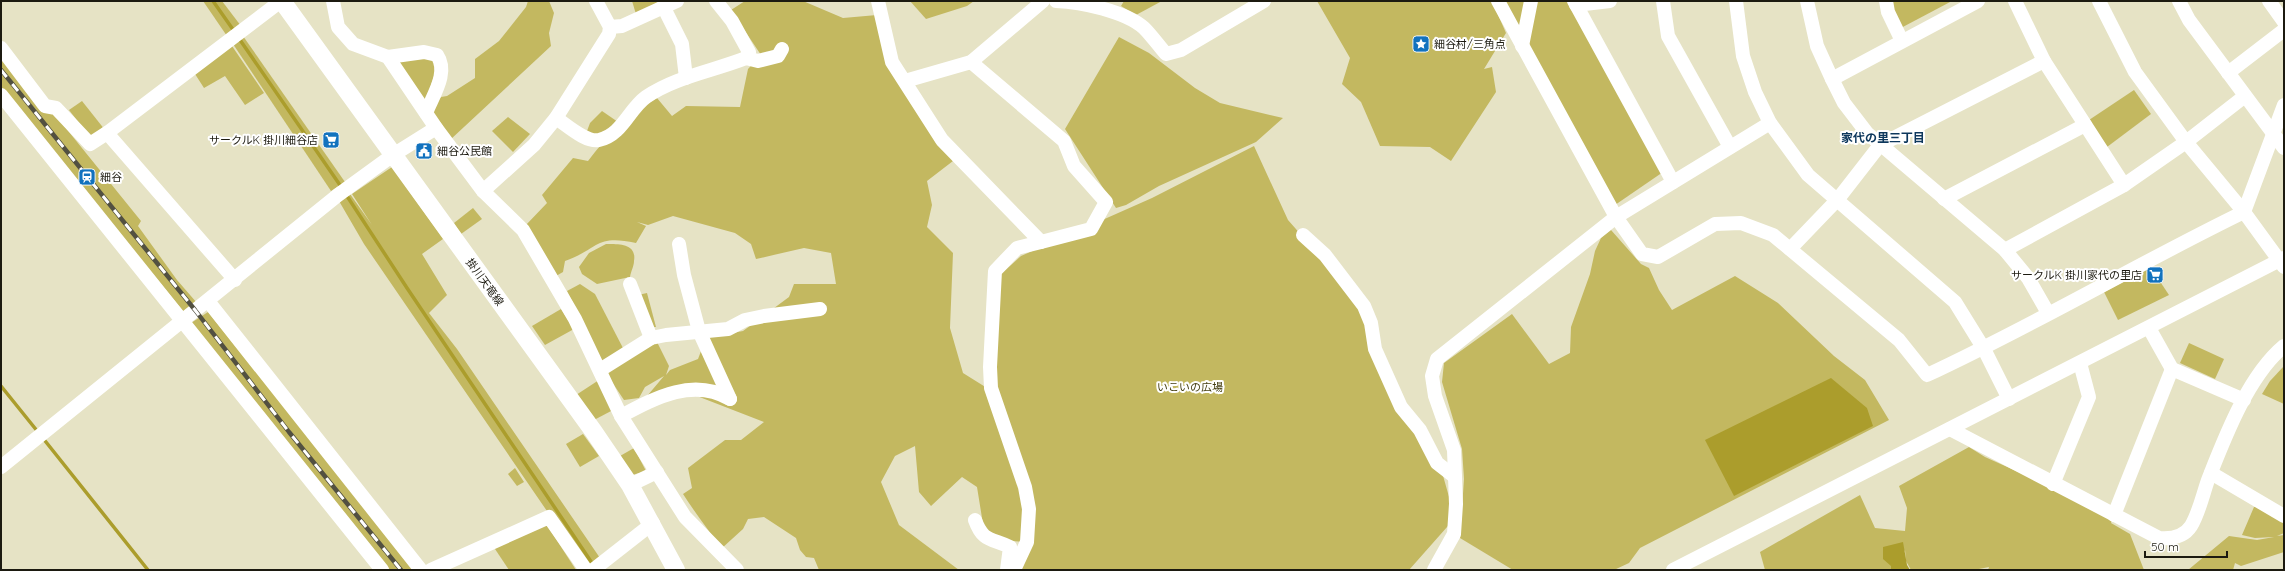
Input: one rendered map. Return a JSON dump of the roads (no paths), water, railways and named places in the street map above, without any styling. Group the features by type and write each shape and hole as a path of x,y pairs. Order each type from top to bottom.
{"main road":[{"name":"掛川天竜線","path":"281,1 630,485 653,523 676,570"}],"street":[{"path":"1,48 44,106 56,108 90,144 107,133 281,1"},
{"path":"333,1 338,27 353,44 388,57 424,52 437,55 442,62 442,74 426,113"},
{"path":"483,191 534,145 556,118 609,34 610,27 596,1"},
{"path":"610,27 622,26 677,1"},
{"path":"716,1 732,21 749,52 746,58"},
{"path":"878,1 892,62 942,140 1041,242"},
{"path":"905,81 971,62 1043,1"},
{"path":"1056,1 1075,3 1124,16 1143,28 1166,54 1181,50 1264,1"},
{"path":"1498,1 1616,217 1642,254 1658,257 1715,224 1741,223 1773,235 1899,340 1927,375 1984,349 2048,313 2244,212 2272,133 2284,105"},
{"path":"1522,46 1531,1"},
{"path":"1610,1 1575,3 1673,182"},
{"path":"1663,1 1668,36 1730,147"},
{"path":"1736,1 1743,56 1756,92 1770,123 1808,175 1838,199 1955,302 1984,349 2010,399"},
{"path":"1807,1 1817,46 1844,103 1867,133 2005,250 2028,278 2048,313"},
{"path":"1886,1 1888,12 1902,41"},
{"path":"1832,79 1978,1"},
{"path":"2015,1 2044,61 2124,185"},
{"path":"1673,570 2282,262 2244,212 2186,142 2135,72 2099,1"},
{"path":"2179,1 2189,20 2284,148"},
{"path":"2269,1 2284,22"},
{"path":"664,8 682,44 686,78"},
{"path":"2228,73 2284,30"},
{"path":"556,118 591,140 600,140 616,131 645,97 686,78 746,58 758,61 778,56 782,49"},
{"path":"388,57 436,128 483,191 523,230 561,294 600,370 621,416 685,517 737,570"},
{"path":"1790,249 1838,199 1880,145 2044,61"},
{"path":"971,62 1064,140 1074,166 1106,202 1091,229 1016,248 994,271 990,367 991,388 1025,487 1029,509 1027,542 1014,570"},
{"path":"1,95 382,570"},
{"path":"2005,250 2124,185 2186,142 2244,96"},
{"path":"1434,570 1454,534 1455,477 1454,450 1435,396 1432,376 1437,358 1616,217 1770,123"},
{"path":"1944,198 2085,125"},
{"path":"1,467 343,192 393,155 436,128"},
{"path":"107,133 235,280"},
{"path":"1303,235 1324,255 1364,306 1371,323 1375,349 1401,407 1420,430 1437,463 1455,477"},
{"path":"621,416 659,396 693,389 717,392 730,399 699,331 685,282 679,244"},
{"path":"630,284 651,338"},
{"path":"208,301 421,570"},
{"path":"600,370 651,338 666,334 728,329 745,320 764,316 820,309"},
{"path":"2149,328 2172,369 2244,400"},
{"path":"1950,429 2159,538 2170,539 2182,534 2191,526 2211,473 2244,400 2259,372 2284,346"},
{"path":"2053,484 2089,397 2080,363"},
{"path":"2114,515 2172,369"},
{"path":"630,485 657,472"},
{"path":"2211,473 2284,516"},
{"path":"431,570 549,516 586,570"},
{"path":"975,520 980,533 989,539 1010,547 1007,570"},
{"path":"598,566 653,523"}],"waterway":[{"path":"213,1 234,31"},
{"path":"238,37 342,188"},
{"path":"345,193 594,566"},
{"path":"1,386 38,432"},
{"path":"42,437 148,570"}],"railway":[{"path":"1,70 195,310 289,432 401,570"}],"place":[{"name":"細谷村/三角点","path":"1421,44"},
{"name":"サークルK 掛川細谷店","path":"331,140"},
{"name":"細谷公民館","path":"424,151"},
{"name":"細谷","path":"87,177"},
{"name":"サークルK 掛川家代の里店","path":"2155,275"}],"district":[{"name":"家代の里三丁目","path":"1883,137"}],"park label":[{"name":"いこいの広場","path":"1190,387"}]}
